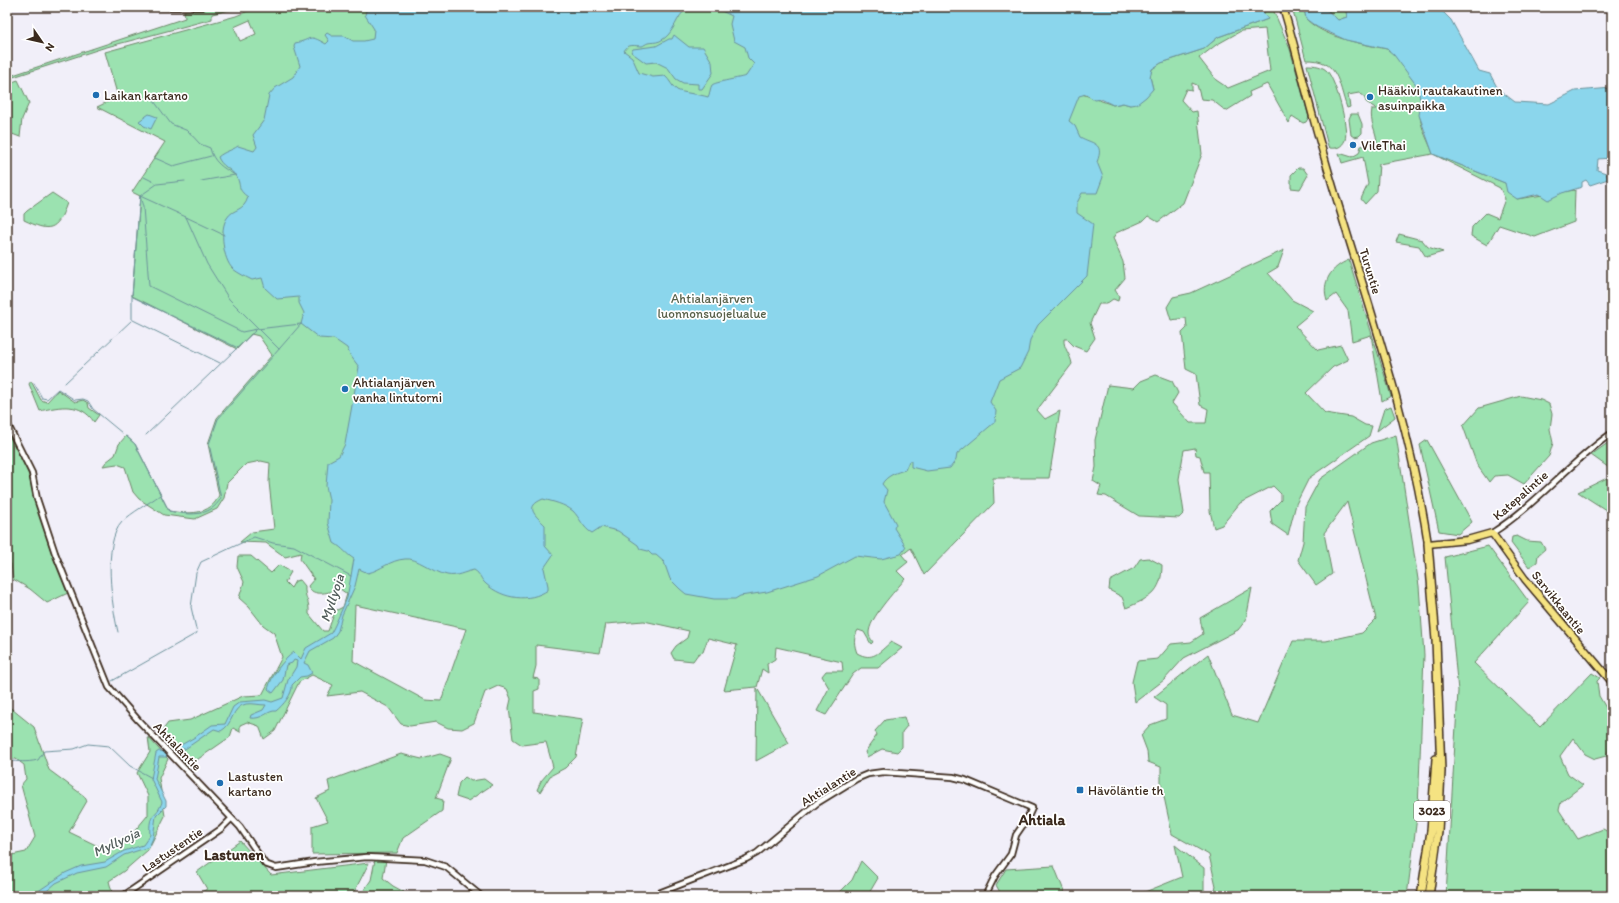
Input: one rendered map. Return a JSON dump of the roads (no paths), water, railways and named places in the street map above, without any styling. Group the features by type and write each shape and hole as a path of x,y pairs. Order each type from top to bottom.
{"highway":[{"name":"3023","path":"1428,544 1436,640 1438,725 1441,771 1439,825 1430,896"},
{"name":"3023","path":"1421,896 1431,831 1438,725"}],"main road":[{"name":"Turuntie","path":"1283,7 1298,56 1324,156 1392,378 1420,496 1428,544"},
{"name":"Katepalintie","path":"1428,544 1459,542 1492,533"},
{"name":"Sarvikkaantie","path":"1492,533 1525,579 1612,682"}],"street":[{"path":"161,7 202,7"},
{"name":"Ahtialantie","path":"7,422 32,473 37,499 55,553 109,687 244,832 265,864 276,868 315,862 367,857 425,860 446,867 481,896"},
{"name":"Katepalintie","path":"1492,533 1510,521 1571,465 1612,433"},
{"name":"Ahtialantie","path":"651,896 696,880 757,853 817,803 856,779 868,774 883,772 953,777 965,780 1032,808 1027,820 1016,835 1011,854 995,876 985,896"},
{"name":"Lastustentie","path":"123,896 221,829 231,819"}],"water":[{"name":"Ahtialanjärven luonnonsuojelualue","path":"367,7 687,7 665,38 642,46 630,46 624,51 632,57 639,73 653,77 665,76 677,90 708,97 712,85 746,76 754,64 748,58 745,47 734,41 730,24 732,16 713,7 1269,7 1264,10 1264,14 1268,19 1218,37 1204,49 1161,63 1152,69 1150,77 1153,89 1137,104 1130,105 1123,103 1113,105 1101,99 1094,100 1086,94 1079,96 1069,121 1075,126 1080,137 1098,147 1099,155 1097,162 1103,177 1097,193 1082,193 1077,203 1077,213 1093,224 1087,276 1038,325 1030,340 1028,352 1020,368 999,379 990,402 996,411 995,422 957,454 956,460 950,468 927,471 911,467 911,461 909,461 905,470 892,475 884,481 882,484 887,490 884,502 896,524 894,528 906,547 901,554 881,559 855,556 818,576 767,592 740,596 735,599 714,599 686,594 670,579 664,562 656,555 652,555 648,551 640,549 638,545 618,531 601,527 592,533 586,528 573,511 559,504 543,499 534,505 533,511 545,525 545,546 553,555 544,568 548,590 541,594 525,598 508,596 486,584 474,570 457,575 447,575 420,562 410,559 395,561 368,573 359,569 355,586 342,615 338,631 333,638 310,651 304,663 308,665 312,673 307,676 300,677 292,685 289,696 279,709 258,718 250,718 251,715 263,710 266,705 246,704 241,706 235,712 225,728 221,731 214,729 185,749 176,749 166,757 159,757 155,779 166,801 166,806 156,816 153,838 149,847 124,855 106,867 77,873 56,883 41,896 31,896 65,873 81,866 105,862 124,851 143,845 150,835 150,822 158,811 162,802 151,779 156,753 159,751 166,752 173,746 181,745 212,725 225,724 233,707 240,702 265,700 272,702 283,698 288,680 296,667 297,661 294,660 292,663 286,665 283,680 273,693 268,689 278,669 294,652 301,659 306,648 331,633 347,598 354,559 334,543 328,523 329,500 326,486 328,462 339,456 345,444 359,367 350,355 347,348 334,339 319,338 301,324 304,313 299,303 299,297 277,299 265,288 262,278 252,280 233,269 230,265 223,244 223,229 229,215 241,208 248,197 242,192 236,176 221,163 218,157 238,146 254,151 257,147 253,135 264,120 269,95 275,88 293,77 300,66 294,47 295,43 313,38 326,44 329,41 325,35 327,33 332,36 344,36 353,41 373,39 374,29 365,15"},
{"path":"1299,7 1324,7 1338,20 1347,17 1347,7 1438,7 1451,20 1479,71 1490,74 1498,89 1515,102 1549,104 1575,91 1612,88 1612,161 1611,158 1598,159 1597,170 1606,173 1608,179 1590,185 1586,180 1582,182 1582,187 1562,193 1548,200 1539,194 1517,199 1507,192 1505,183 1433,154 1419,115 1421,103 1417,86 1394,55 1387,49 1346,40 1317,27 1306,19 1305,13"},
{"path":"674,35 689,47 703,47 712,62 713,73 702,89 698,89 698,84 683,83 676,79 668,68 656,62 646,63 631,52 633,49 656,46 669,39 672,39"},
{"path":"149,114 157,117 151,129 144,126 139,121"}],"waterway":[{"path":"154,101 171,124 188,131 200,144 210,148 216,161 235,175"},
{"path":"155,158 173,166 211,156"},
{"path":"201,181 235,175"},
{"path":"144,177 156,183"},
{"path":"185,181 157,184 140,196 143,207 149,286 242,332 257,329"},
{"path":"65,383 132,320 132,296 140,196 186,217 207,264 229,299 279,349"},
{"path":"186,217 224,235"},
{"path":"133,297 236,347"},
{"path":"133,320 220,363"},
{"path":"146,435 257,329 301,324"},
{"path":"126,436 135,444 169,511 198,514 211,509 221,498 209,444 218,419 301,324"},
{"path":"34,383 42,398 47,399 58,389 75,400 83,399 88,401 93,409 122,433"},
{"path":"118,632 111,591 110,559 112,544 116,532 122,522 135,511 160,495"},
{"name":"Myllyoja","path":"112,681 197,633 191,607 196,573 201,562 254,537 273,543 294,546 351,576"},
{"path":"7,761 26,762 38,760 44,751 74,749 88,744 109,746 130,766 152,778"}],"place":[{"name":"Laikan kartano","path":"96,95"},
{"name":"Hääkivi rautakautinen asuinpaikka","path":"1370,97"},
{"name":"VileThai","path":"1353,145"},
{"name":"Ahtialanjärven vanha lintutorni","path":"345,389"},
{"name":"Lastusten kartano","path":"220,783"},
{"name":"Hävöläntie th","path":"1080,790"}],"district":[{"name":"Ahtiala","path":"1042,820"},
{"name":"Lastunen","path":"234,855"}]}
